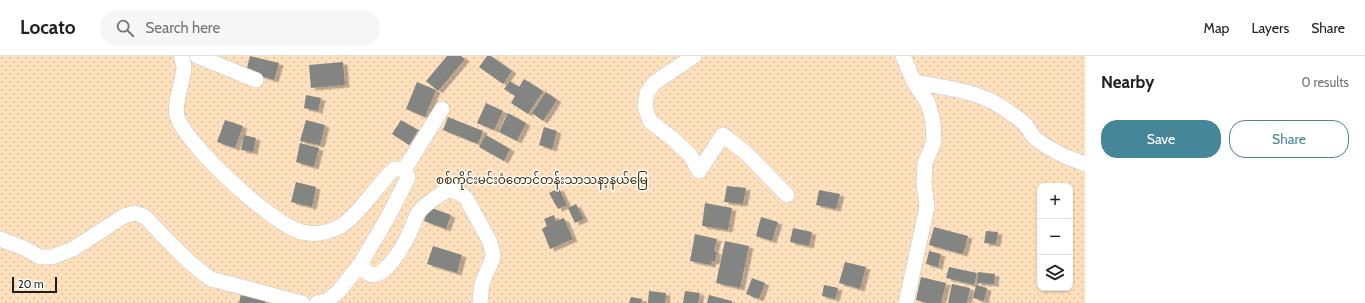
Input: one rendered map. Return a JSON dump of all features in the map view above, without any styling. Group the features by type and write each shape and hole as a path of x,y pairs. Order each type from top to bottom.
{"street":[{"path":"181,56 184,66 177,104 177,114 181,126 222,174 248,197 288,226 301,232 312,233 325,232 345,225 394,169 404,170 407,175 408,178 388,217 361,264 339,291 328,300 317,303"},
{"path":"197,56 256,80"},
{"path":"694,56 654,83 647,94 645,108 650,121 690,155 699,171 723,135 746,153 787,195"},
{"path":"903,56 914,82 928,103 932,121 934,142 925,163 924,183 927,207 906,303"},
{"path":"914,82 972,93 997,104 1021,121 1034,138 1065,158 1085,164"},
{"path":"404,170 442,109"},
{"path":"361,264 364,270 371,274 378,275 384,271 409,235 418,214 428,203 447,190 456,192 466,198 490,242 493,254 482,283 480,303"},
{"path":"0,239 24,248 40,257 52,257 73,249 124,216 135,213 144,216 196,268 211,278 302,303"}],"green space":[{"name":"စစ်ကိုင်းမင်းဝံတောင်တန်းသာသနာ့နယ်မြေ","path":"0,56 1085,56 1085,303 0,303"}],"building":[{"path":"250,56 279,63 274,80 246,72"},
{"path":"447,56 461,56 465,59 438,91 426,81"},
{"path":"487,56 491,56 512,71 503,84 479,67"},
{"path":"343,62 345,85 311,88 309,65"},
{"path":"524,79 543,91 528,114 511,103 515,96 504,89 510,81 519,87"},
{"path":"417,82 436,90 425,117 406,109"},
{"path":"546,92 557,100 543,121 532,113"},
{"path":"306,95 321,98 318,111 304,108"},
{"path":"486,103 503,111 494,130 477,123"},
{"path":"508,113 526,123 517,141 499,132"},
{"path":"448,117 483,131 478,144 443,130"},
{"path":"225,120 243,126 235,148 217,142"},
{"path":"306,120 325,125 320,145 300,141"},
{"path":"401,120 418,130 409,145 392,134"},
{"path":"544,127 557,131 552,149 539,145"},
{"path":"244,135 256,138 253,152 241,150"},
{"path":"486,135 510,149 504,161 479,147"},
{"path":"300,143 319,148 314,167 296,162"},
{"path":"296,182 316,187 312,207 291,202"},
{"path":"727,186 746,188 743,204 724,202"},
{"path":"559,188 567,205 558,209 549,193"},
{"path":"819,190 840,194 836,209 816,205"},
{"path":"705,203 732,208 728,230 702,226"},
{"path":"576,204 584,219 575,223 568,208"},
{"path":"429,207 451,215 446,229 424,221"},
{"path":"554,215 556,221 564,218 573,239 550,249 542,229 547,226 544,219"},
{"path":"761,217 778,222 772,241 756,236"},
{"path":"934,227 968,236 963,254 929,245"},
{"path":"793,228 812,232 809,246 790,242"},
{"path":"986,231 998,232 996,244 984,243"},
{"path":"695,234 717,239 714,251 717,252 715,262 712,261 711,265 690,261"},
{"path":"725,241 749,246 740,288 716,283"},
{"path":"433,246 462,255 457,273 427,264"},
{"path":"929,251 941,254 938,267 926,264"},
{"path":"845,262 866,267 860,289 839,283"},
{"path":"949,267 977,273 974,285 946,278"},
{"path":"978,272 995,274 994,284 977,283"},
{"path":"921,277 946,283 941,303 928,303 916,300"},
{"path":"752,278 765,283 759,299 746,294"},
{"path":"952,284 970,288 967,303 948,303"},
{"path":"824,285 838,288 835,299 822,296"},
{"path":"976,285 987,288 984,301 973,298"},
{"path":"649,291 666,293 665,303 648,303"},
{"path":"685,291 700,293 698,303 683,303"},
{"path":"241,294 266,300 265,303 239,303"},
{"path":"709,295 732,301 732,303 707,303"},
{"path":"631,297 642,299 641,303 629,303"}]}
